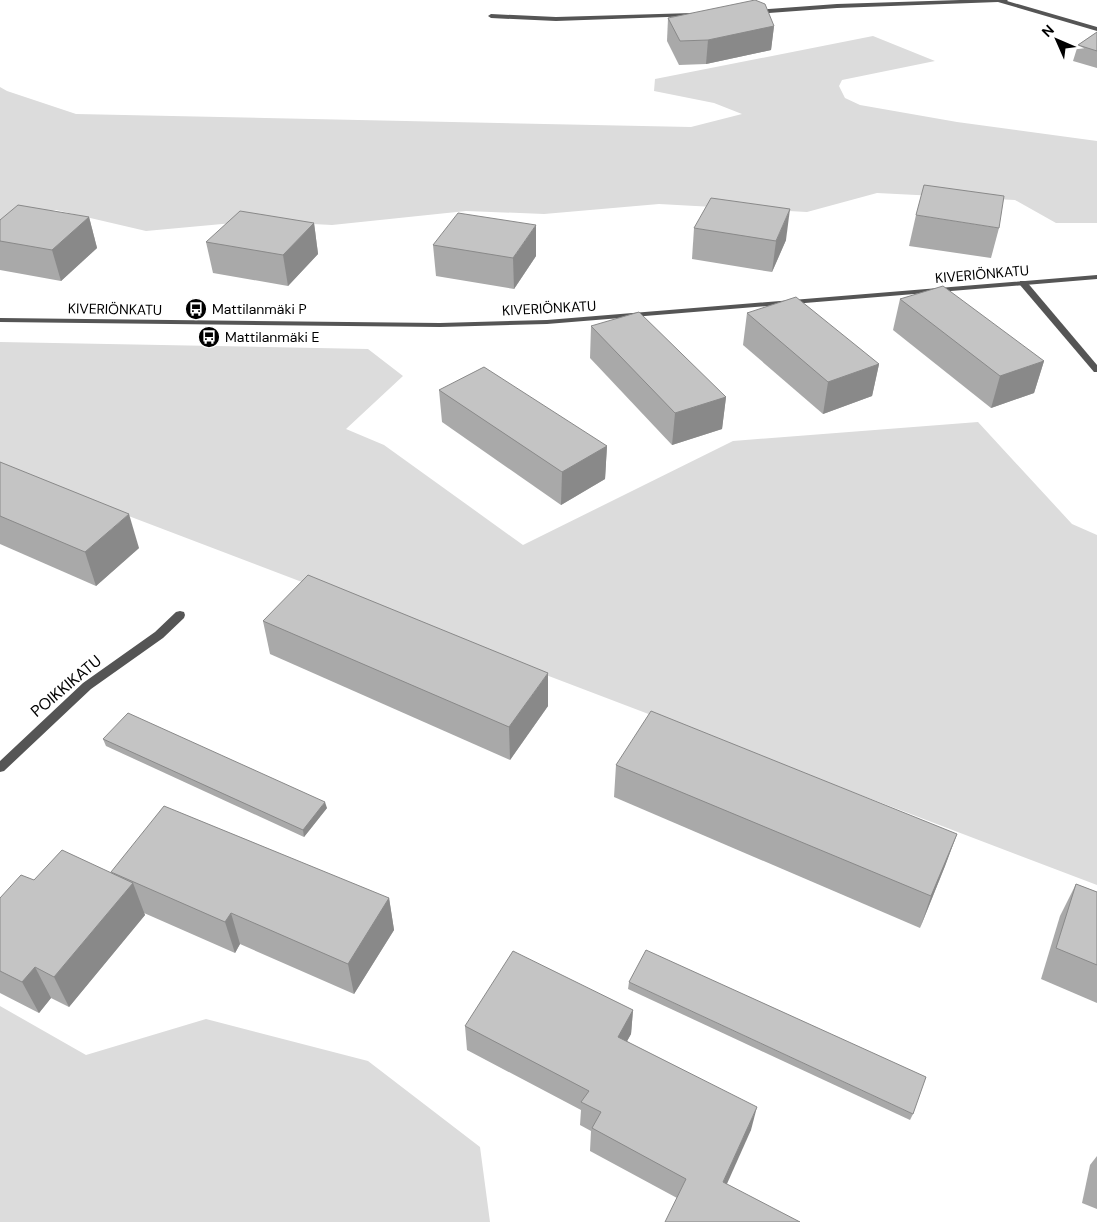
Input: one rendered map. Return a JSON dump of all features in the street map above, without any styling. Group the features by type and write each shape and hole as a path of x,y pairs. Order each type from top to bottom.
{"street":[{"path":"752,13 837,6 1002,0 1097,29"},
{"path":"492,16 556,19 702,15"},
{"name":"KIVERIÖNKATU","path":"0,320 440,325 546,322 1097,277"},
{"path":"1023,283 1097,370"},
{"name":"POIKKIKATU","path":"0,768 87,686 159,635 180,615"}],"shaded area":[{"path":"873,36 935,61 842,80 839,86 845,98 860,105 957,122 1097,141 1097,223 1056,223 1015,200 877,193 807,212 659,204 544,214 466,211 332,225 255,221 146,231 56,210 5,218 0,221 0,87 76,114 691,127 742,114 714,103 654,91 655,79"},
{"path":"0,342 368,349 403,376 346,429 384,445 523,545 733,441 978,422 1072,524 1097,535 1097,885 0,467"},
{"path":"0,1006 86,1055 206,1019 368,1061 480,1147 490,1222 0,1222"}],"building":[{"path":"755,0 765,4 774,26 708,40 680,41 668,18"},
{"path":"1097,32 1097,51 1078,45"},
{"path":"924,185 1004,196 999,228 916,215"},
{"path":"711,198 790,209 776,241 694,228"},
{"path":"18,205 89,217 52,250 0,241 0,220"},
{"path":"240,211 314,223 283,255 206,242"},
{"path":"458,213 536,225 513,258 433,245"},
{"path":"943,286 1044,361 1000,376 900,299"},
{"path":"796,297 879,364 828,382 747,313"},
{"path":"639,312 726,397 675,413 591,326"},
{"path":"484,367 607,446 562,472 439,390"},
{"path":"0,462 129,514 85,552 0,516"},
{"path":"308,575 548,673 509,727 263,621"},
{"path":"651,711 957,834 931,896 616,765"},
{"path":"128,713 325,802 303,830 103,739"},
{"path":"164,806 389,898 348,964 231,913 225,922 111,872"},
{"path":"62,850 133,883 54,977 35,967 22,982 0,971 0,898 21,875 34,880"},
{"path":"1076,884 1097,892 1097,965 1056,948"},
{"path":"646,950 926,1077 913,1114 629,982"},
{"path":"513,951 633,1010 618,1037 757,1107 723,1182 800,1222 665,1222 686,1179 592,1128 601,1112 581,1102 589,1091 465,1026"}],"place":[{"name":"Mattilanmäki P","path":"196,309"},
{"name":"Mattilanmäki E","path":"209,337"}]}
